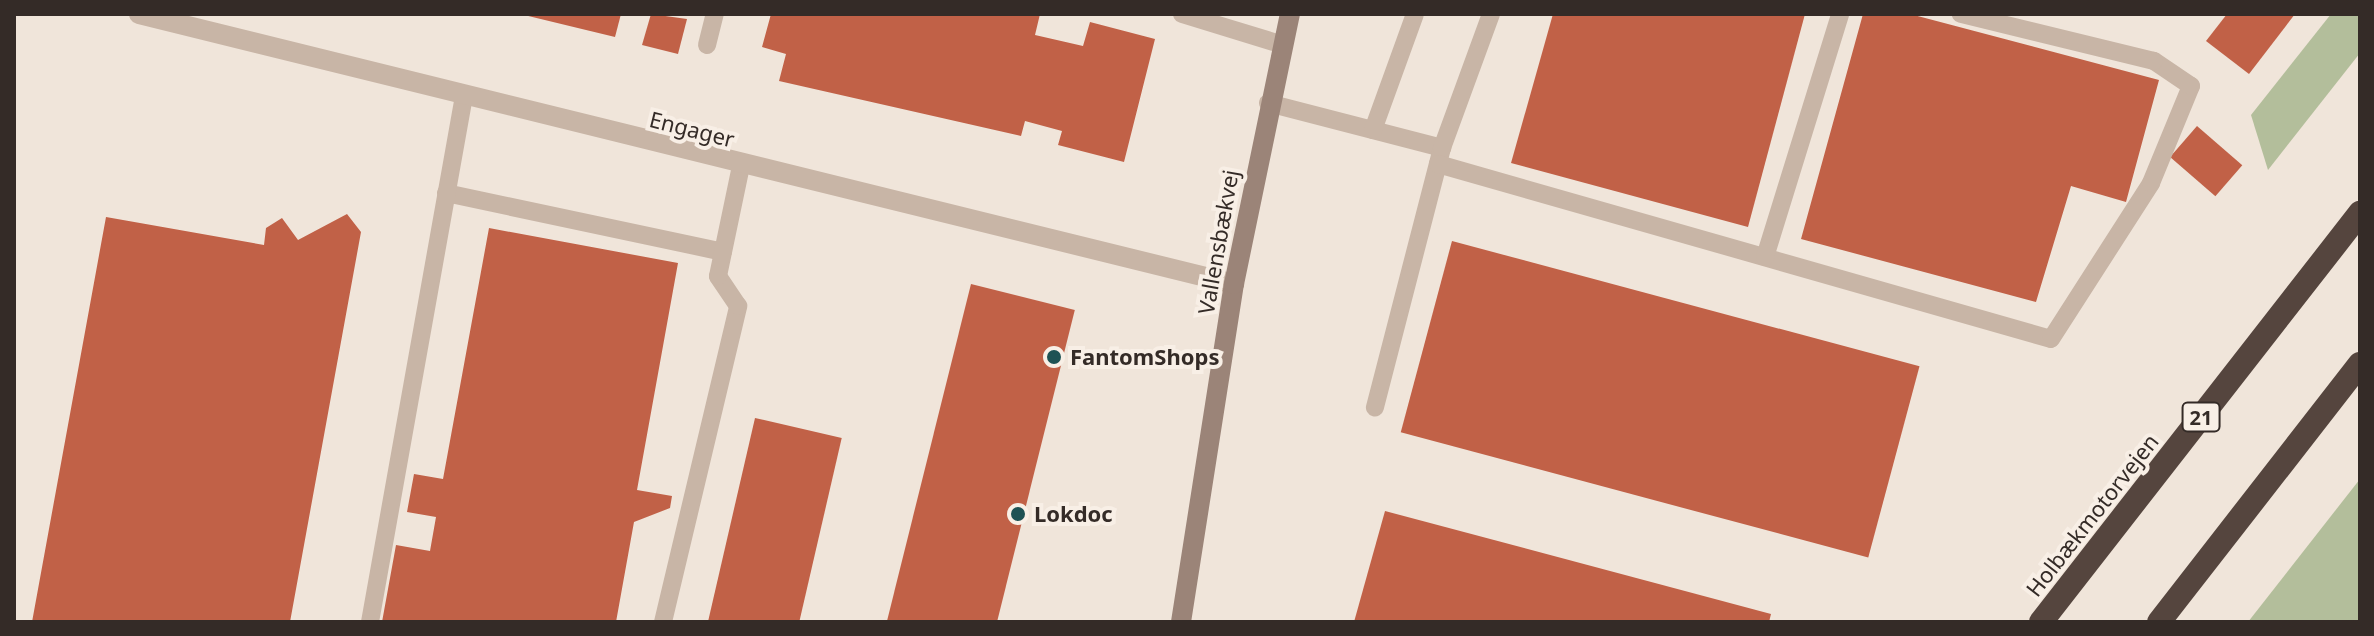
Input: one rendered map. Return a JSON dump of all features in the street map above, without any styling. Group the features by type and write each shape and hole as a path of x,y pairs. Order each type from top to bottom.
{"highway":[{"name":"Holbækmotorvejen","path":"2041,622 2360,213"},
{"path":"2159,622 2360,364"}],"street":[{"name":"Engager","path":"139,14 741,166 1234,284"},
{"name":"Vallensbækvej","path":"1181,622 1234,284 1280,44 1290,14"}],"lane":[{"path":"707,45 715,14"},
{"path":"1182,14 1280,44"},
{"path":"1373,130 1415,14"},
{"path":"1375,408 1440,156 1491,14"},
{"path":"1765,257 1840,14"},
{"path":"1268,103 1373,130 1440,156 1765,257 2051,339 2151,183 2191,86 2154,61 1961,14"},
{"path":"370,622 464,96"},
{"path":"663,622 738,306 718,276 741,166"},
{"path":"446,193 723,252"}],"green space":[{"path":"2331,14 2360,14 2360,53 2268,170 2251,115"},
{"path":"2360,479 2360,622 2248,622"}],"building":[{"path":"520,14 621,14 615,37"},
{"path":"651,14 687,19 678,54 642,45"},
{"path":"771,14 1040,14 1035,35 1083,46 1090,22 1155,39 1124,162 1058,145 1062,131 1025,121 1021,136 779,81 786,54 762,47"},
{"path":"1553,14 1805,14 1748,227 1511,163"},
{"path":"1863,14 1910,14 2159,80 2126,202 2071,186 2036,302 1801,239"},
{"path":"2227,14 2295,14 2249,74 2206,41"},
{"path":"2197,126 2242,165 2215,196 2170,157"},
{"path":"347,214 361,232 290,622 32,622 106,217 264,245 266,228 282,218 298,240"},
{"path":"489,228 678,263 637,490 672,496 670,508 634,522 616,622 382,622 396,545 430,551 436,517 407,512 414,474 443,479"},
{"path":"1452,241 1920,366 1868,558 1401,432"},
{"path":"971,284 1075,310 997,622 887,622"},
{"path":"755,418 842,438 799,622 708,622"},
{"path":"1385,511 1771,614 1769,622 1354,622"}],"place":[{"name":"FantomShops","path":"1054,357"},
{"name":"Lokdoc","path":"1018,514"}]}
